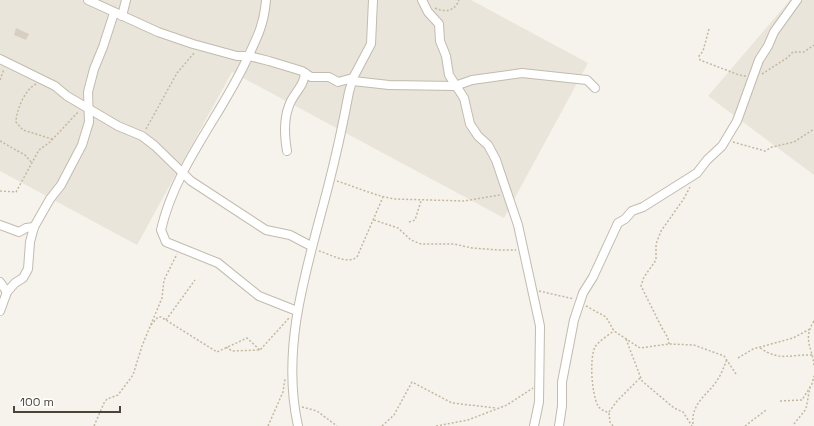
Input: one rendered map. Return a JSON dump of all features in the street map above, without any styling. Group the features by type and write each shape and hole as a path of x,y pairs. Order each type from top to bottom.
{"street":[{"path":"88,0 162,34 237,56 248,56 305,73 311,77 329,77 338,82 353,80 389,85 455,86 472,80 522,73 587,80 595,88"},
{"path":"0,311 7,292 15,283 23,278 28,269 30,242 34,227 50,199 61,185 82,145 89,122 87,107 88,92 94,69 118,14 126,0"},
{"path":"266,0 264,20 248,56 232,90 182,173 161,230 166,242 218,263 259,296 296,311"},
{"path":"298,426 294,404 292,372 296,311 311,246 330,179 353,80 371,44 373,0"},
{"path":"559,426 566,357 583,292 593,277 619,221 625,219 632,211 643,206 697,173 707,160 722,146 737,121 754,74 774,32 796,0"},
{"path":"422,1 428,12 438,24 447,69 455,86 464,98 470,124 478,136 488,145 496,160 513,205 540,326 539,402 534,426"},
{"path":"3,60 57,87 67,96 118,126 136,133 155,146 191,181 266,230 290,235 311,246"},
{"path":"287,151 284,131 286,118 291,101 304,82 305,73"},
{"path":"0,225 20,232 26,228 34,227"},
{"path":"0,282 7,292"}],"path":[{"path":"422,1 444,11 453,9 457,6 459,0"},
{"path":"709,29 703,51 699,56 700,60 739,75 748,76 754,74"},
{"path":"136,133 145,130 177,73 194,53 203,46"},
{"path":"750,86 765,72 787,58 793,52 804,52 814,46"},
{"path":"0,80 3,76 3,60"},
{"path":"45,81 30,88 16,111 16,122 23,130 53,139"},
{"path":"0,191 16,192 31,163 40,150 87,107"},
{"path":"722,146 732,142 765,151 794,142 814,129"},
{"path":"0,141 26,155 31,163"},
{"path":"669,344 668,338 641,286 644,277 656,260 656,244 661,231 683,200 697,173"},
{"path":"330,179 383,197 421,201 464,200 508,194"},
{"path":"309,255 318,250 344,259 354,259 359,255 363,240 368,234 383,197"},
{"path":"409,222 415,220 421,201"},
{"path":"374,220 398,228 411,240 421,244 454,244 499,250 524,249"},
{"path":"94,426 107,399 118,395 133,375 142,346 162,298 164,280 179,248"},
{"path":"166,320 195,280"},
{"path":"533,290 581,301 592,310 606,317 614,331 642,348 669,344 694,345 721,354 727,359 736,374"},
{"path":"226,347 232,350 260,350 296,311"},
{"path":"150,327 158,317 166,320 216,352 247,338 260,350"},
{"path":"814,321 810,328 808,344 814,356 814,366"},
{"path":"738,358 753,349 793,338 810,328"},
{"path":"609,413 601,410 597,403 593,389 592,358 596,346 614,331"},
{"path":"626,339 640,378 674,408 683,412 693,426"},
{"path":"760,348 773,356 814,356"},
{"path":"693,426 692,416 695,406 717,381 727,359"},
{"path":"268,426 283,392 287,373"},
{"path":"794,424 806,409 810,387 814,376"},
{"path":"613,426 610,422 609,413 616,400 640,378"},
{"path":"382,426 394,415 412,382 452,404 496,408"},
{"path":"436,426 468,420 507,404 539,383"},
{"path":"780,401 802,400 810,387"},
{"path":"294,404 317,411 337,426"},
{"path":"745,426 766,410"}],"shaded area":[{"path":"0,0 471,0 588,63 504,218 232,72 137,245 0,171"},
{"path":"790,0 814,0 814,175 708,96"}],"building":[{"path":"16,28 29,34 26,40 14,35"}]}
